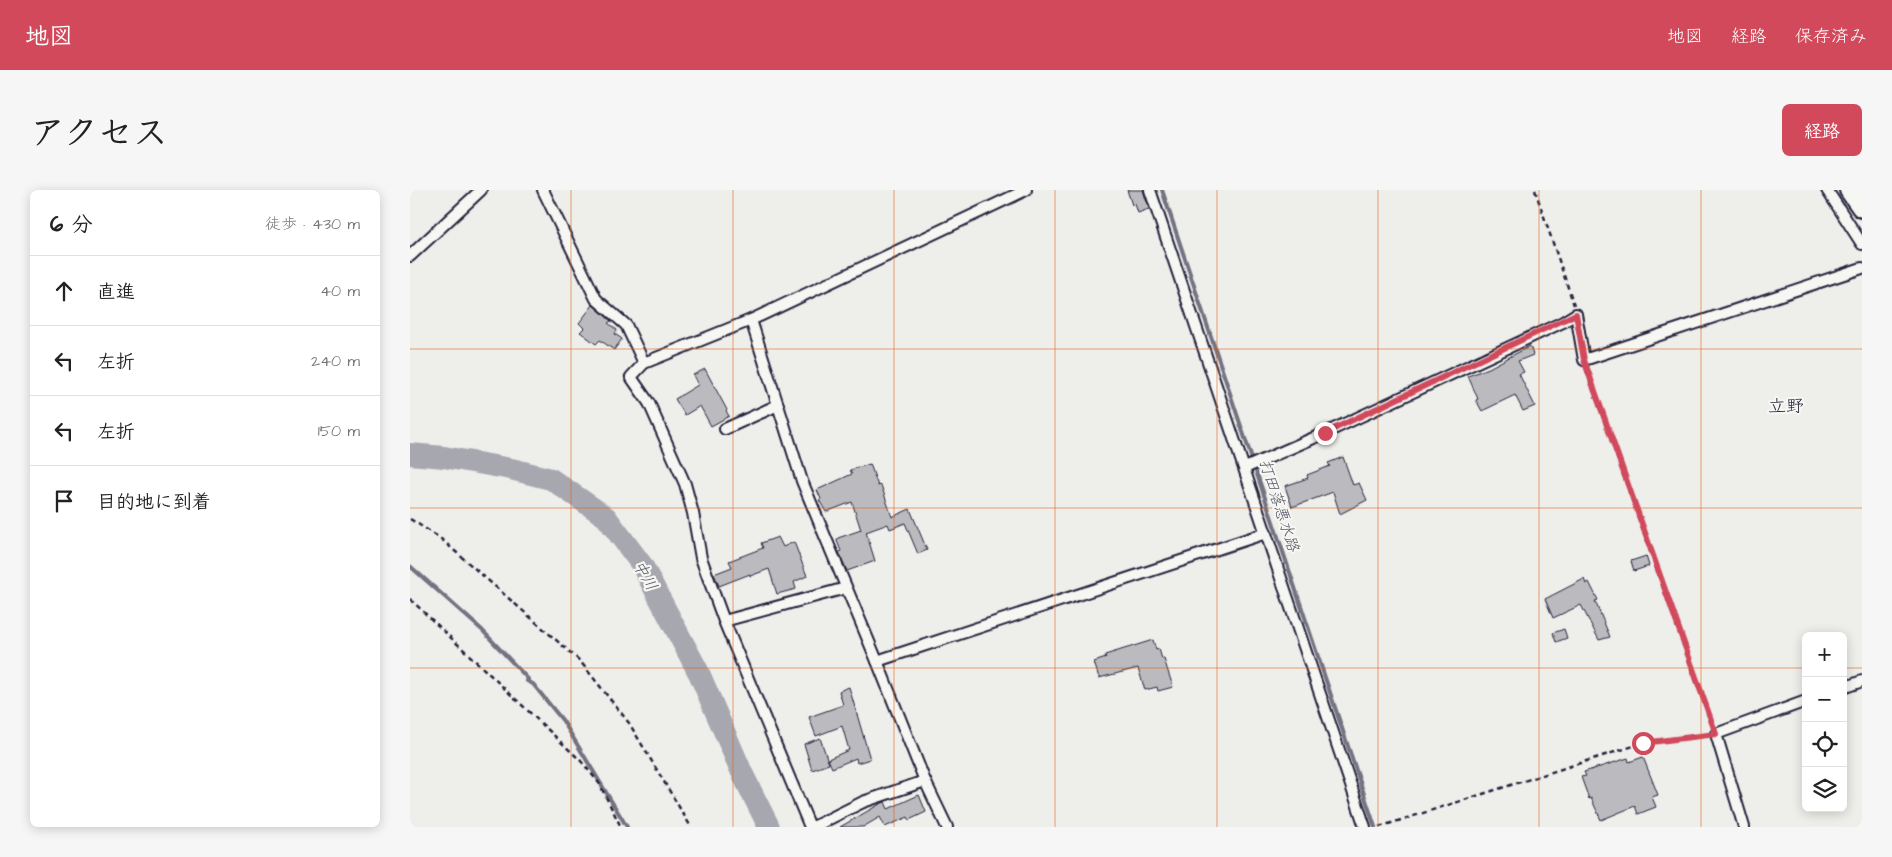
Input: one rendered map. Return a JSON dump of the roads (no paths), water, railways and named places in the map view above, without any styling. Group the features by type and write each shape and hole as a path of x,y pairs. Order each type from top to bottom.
{"highway":[{"path":"1850,190 1862,207"}],"street":[{"path":"410,256 481,190"},
{"path":"543,190 596,299 626,325 644,363"},
{"path":"925,781 863,802 811,827 724,621 700,558 693,513 685,484 649,403 632,376 644,363 751,320 1026,190"},
{"path":"1150,190 1365,827"},
{"path":"1827,190 1862,244"},
{"path":"1245,468 1325,433 1576,314 1584,360 1862,268"},
{"path":"751,320 802,480 925,781 947,827"},
{"path":"725,429 778,405"},
{"path":"877,661 1266,533"},
{"path":"724,621 846,588"},
{"path":"1847,687 1862,681"},
{"path":"1744,827 1716,734 1802,702"}],"waterway":[{"name":"打田落悪水路","path":"1162,190 1375,827"},
{"name":"中川","path":"410,454 444,457 511,469 551,479 606,517 642,565 699,673 743,775 769,827"},
{"path":"410,566 482,630 528,679 527,681 533,684 563,721 627,827"}],"district":[{"name":"立野","path":"1786,406"}]}
